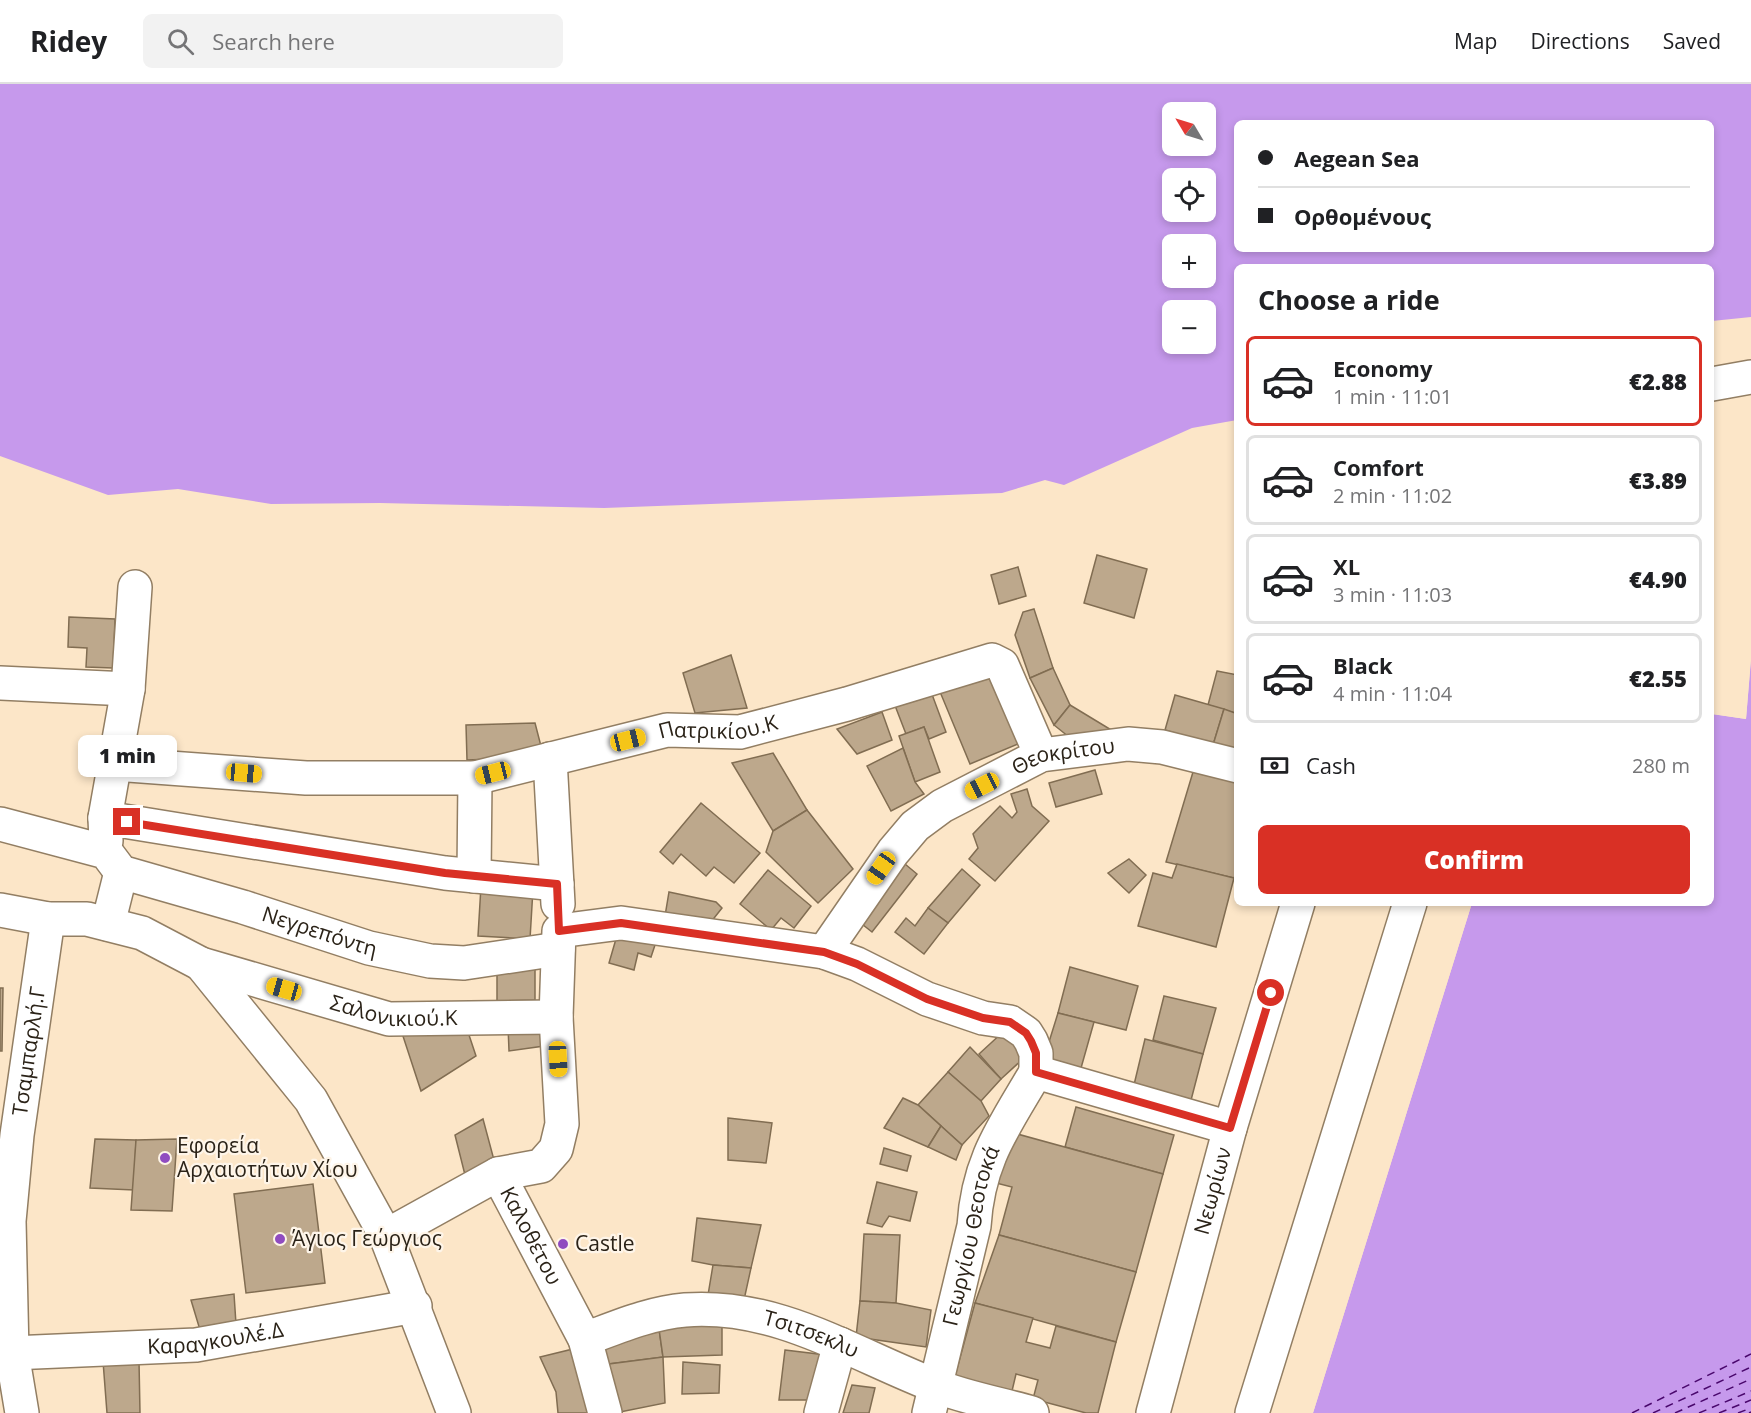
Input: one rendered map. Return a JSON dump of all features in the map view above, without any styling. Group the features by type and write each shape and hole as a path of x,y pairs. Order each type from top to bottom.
{"street":[{"path":"1714,384 1751,377"},
{"path":"108,924 105,818 128,689 135,587"},
{"name":"Πατρικίου.Κ","path":"115,764 306,778 475,778 667,730 740,732 847,704 992,660 1002,664 1041,755"},
{"path":"0,684 128,689"},
{"name":"Θεοκρίτου","path":"824,952 893,852 915,826 942,806 1041,755 1128,744 1162,747 1234,765"},
{"name":"Καλοθέτου","path":"549,759 559,940 556,1017 562,1124 556,1149 541,1166 498,1174 585,1339 605,1413"},
{"path":"474,876 475,778"},
{"path":"105,818 259,845 474,876 557,884"},
{"name":"Νεγρεπόντη","path":"0,824 107,858 243,907 369,948 430,961 464,963 621,923 824,952 857,964 927,999 983,1018 1010,1022 1026,1033 1031,1041 1036,1053 1036,1072"},
{"name":"Νεωρίων","path":"1153,1413 1230,1128 1297,906"},
{"path":"1252,1413 1409,906"},
{"path":"0,910 48,919 87,919 142,933 201,964 311,1100 386,1236 415,1306 454,1413"},
{"name":"Τσαμπαρλή.Γ","path":"22,1413 8,1337 9,1139 48,919"},
{"name":"Σαλονικιού.Κ","path":"201,964 389,1019 556,1017"},
{"path":"1036,1072 1230,1128"},
{"name":"Γεωργίου Θεοτοκά","path":"933,1400 974,1226 976,1194 984,1166 999,1133 1036,1072"},
{"path":"386,1236 498,1174"},
{"name":"Καραγκουλέ.Δ","path":"8,1337 196,1345 415,1306"},
{"name":"Τσιτσεκλυ","path":"585,1339 651,1314 708,1309 761,1314 793,1323 840,1344 933,1400 1032,1413"},
{"path":"821,1413 840,1344"}],"shaded area":[{"path":"0,84 1751,84 1751,317 1714,321 1714,264 1234,264 1234,421 1192,428 1064,485 1045,480 1002,493 604,508 380,503 271,504 178,489 108,495 0,456"},
{"path":"1751,660 1751,1413 1313,1413 1471,906 1714,906 1714,714 1746,719"}],"pier":[{"path":"1751,657 1746,719 1714,714 1714,711 1743,716 1748,660"},
{"path":"1468,906 1471,906 1313,1413 1310,1413"}],"building":[{"path":"1097,555 1147,569 1134,618 1084,603"},
{"path":"1018,567 1026,596 999,604 991,575"},
{"path":"1034,609 1053,668 1030,678 1015,635 1023,612"},
{"path":"69,617 115,619 113,668 86,667 87,648 68,647"},
{"path":"731,655 747,708 695,713 683,673"},
{"path":"986,667 1018,744 970,764 938,687"},
{"path":"1053,668 1070,705 1054,725 1030,678"},
{"path":"1217,671 1234,674 1234,713 1208,705"},
{"path":"930,689 946,732 929,739 924,727 906,734 894,703"},
{"path":"1175,695 1224,709 1213,745 1165,730"},
{"path":"1070,705 1113,731 1074,741 1054,725"},
{"path":"1224,709 1234,713 1234,754 1213,745"},
{"path":"882,712 892,740 857,754 837,729"},
{"path":"535,723 542,750 518,758 467,760 466,725"},
{"path":"924,727 940,772 915,782 899,736"},
{"path":"903,748 915,782 924,794 891,811 867,766"},
{"path":"773,753 807,810 773,831 732,763"},
{"path":"1196,762 1234,772 1234,878 1166,862"},
{"path":"1095,770 1102,794 1056,807 1049,783"},
{"path":"1027,789 1032,806 1049,821 995,881 969,859 978,848 973,834 1000,806 1012,818 1017,812 1011,794"},
{"path":"701,803 760,853 734,883 714,867 706,876 681,854 673,864 660,852"},
{"path":"807,810 853,869 818,903 766,852 773,831"},
{"path":"899,859 917,874 872,932 853,917"},
{"path":"1129,859 1146,875 1129,893 1108,873"},
{"path":"1177,864 1234,878 1216,947 1138,926 1153,873 1172,878"},
{"path":"962,869 980,885 948,923 928,908"},
{"path":"768,870 811,906 794,928 781,918 771,930 740,904"},
{"path":"481,886 533,889 530,939 478,936"},
{"path":"669,892 716,902 722,908 707,927 664,922"},
{"path":"928,908 948,923 924,954 895,932 906,918 915,926"},
{"path":"618,932 656,942 651,957 638,953 634,970 609,963"},
{"path":"535,960 535,1000 497,1001 497,961"},
{"path":"1070,967 1138,986 1126,1030 1058,1013"},
{"path":"0,988 3,988 2,1051 0,1051"},
{"path":"1164,996 1216,1008 1203,1054 1153,1040"},
{"path":"1058,1013 1094,1022 1081,1068 1044,1058"},
{"path":"465,1023 476,1056 421,1091 400,1027"},
{"path":"508,1026 543,1026 544,1046 509,1051"},
{"path":"1004,1031 1026,1056 1001,1079 979,1054"},
{"path":"1145,1039 1203,1054 1190,1104 1133,1089"},
{"path":"970,1047 1001,1079 981,1101 948,1072"},
{"path":"948,1072 981,1101 989,1116 962,1145 918,1105"},
{"path":"903,1098 918,1105 941,1126 928,1147 884,1128"},
{"path":"1076,1107 1174,1135 1163,1174 1065,1147"},
{"path":"728,1118 772,1123 766,1163 728,1160"},
{"path":"483,1119 494,1160 465,1175 455,1135"},
{"path":"941,1126 962,1145 956,1160 928,1147"},
{"path":"1010,1132 1163,1174 1136,1272 999,1235 1012,1187 996,1183"},
{"path":"95,1139 136,1140 134,1190 90,1188"},
{"path":"177,1139 172,1211 131,1210 136,1140"},
{"path":"884,1148 911,1156 907,1171 880,1164"},
{"path":"877,1182 917,1192 910,1221 889,1216 882,1227 867,1223"},
{"name":"Άγιος Γεώργιος","path":"313,1184 325,1283 246,1293 234,1194"},
{"path":"697,1218 761,1225 751,1268 692,1261"},
{"path":"864,1234 900,1235 896,1303 860,1301"},
{"path":"999,1235 1136,1272 1116,1342 975,1303"},
{"path":"713,1265 751,1268 744,1300 708,1295"},
{"path":"234,1294 236,1324 200,1330 191,1300"},
{"path":"860,1301 896,1303 931,1310 926,1347 856,1337"},
{"path":"975,1303 1033,1318 1026,1342 1050,1348 1056,1326 1116,1342 1098,1413 1086,1413 1033,1399 1038,1380 1016,1374 1012,1391 955,1376"},
{"path":"658,1322 663,1357 601,1365 597,1343"},
{"path":"658,1322 722,1323 722,1355 663,1357"},
{"path":"573,1349 589,1413 558,1413 556,1392 540,1357"},
{"path":"785,1350 826,1355 815,1400 779,1400"},
{"path":"663,1357 665,1403 615,1413 601,1365"},
{"path":"103,1361 139,1361 140,1413 107,1413"},
{"path":"683,1362 720,1365 719,1393 682,1394"},
{"path":"852,1385 875,1388 869,1413 843,1413"}],"ferry route":[{"path":"1632,1413 1751,1354"},
{"path":"1653,1413 1751,1367"},
{"path":"1675,1413 1751,1379"},
{"path":"1699,1413 1751,1391"},
{"path":"1719,1413 1751,1400"},
{"path":"1738,1413 1751,1408"}],"place":[{"name":"Εφορεία Αρχαιοτήτων Χίου","path":"165,1158"},
{"name":"Άγιος Γεώργιος","path":"280,1239"},
{"name":"Castle","path":"563,1244"}],"route":[{"path":"127,822 259,845 445,873 557,884 559,931 621,923 824,952 857,964 927,999 956,1010 983,1018 1010,1022 1026,1033 1031,1041 1036,1053 1036,1072 1230,1128 1271,993"}]}
